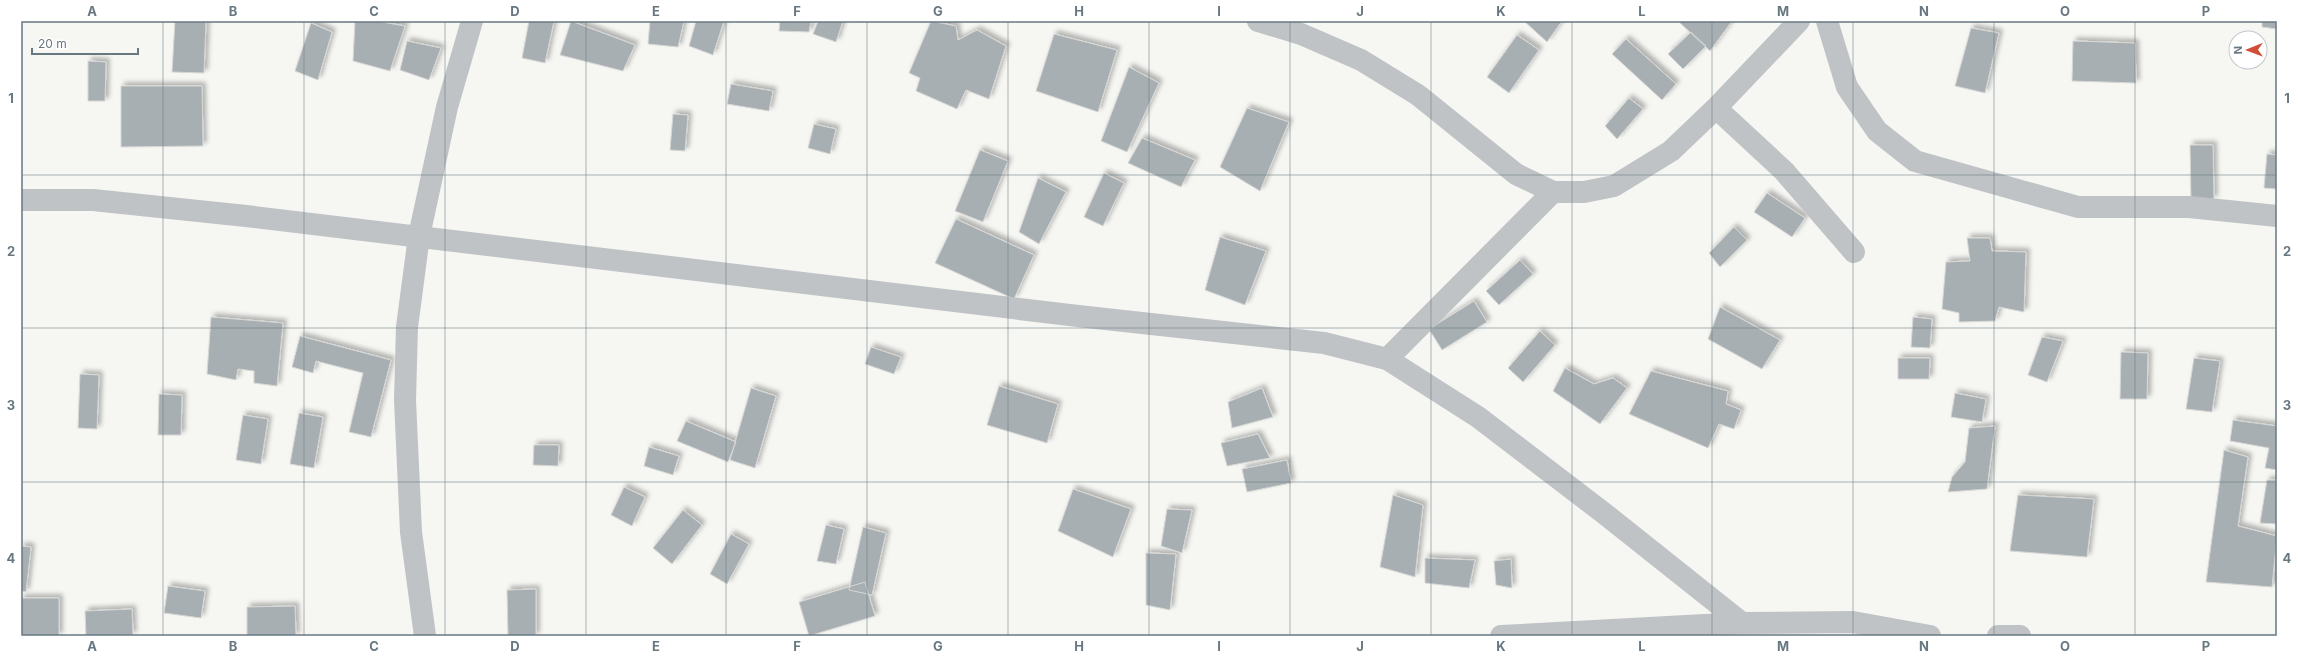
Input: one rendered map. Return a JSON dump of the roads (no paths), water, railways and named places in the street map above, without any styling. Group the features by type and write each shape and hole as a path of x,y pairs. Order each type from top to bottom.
{"street":[{"path":"425,636 411,532 406,400 407,327 419,236 447,107 472,21"},
{"path":"1258,21 1301,34 1361,60 1418,95 1516,174 1553,192 1584,192 1614,186 1671,151 1716,108 1799,21"},
{"path":"1827,21 1847,87 1877,130 1915,160 2078,207 2189,207 2277,216"},
{"path":"1716,108 1784,171 1854,252"},
{"path":"1387,359 1553,192"},
{"path":"21,200 93,200 419,236 1094,318 1324,343 1387,359 1478,417 1742,622"},
{"path":"1501,636 1615,632 1742,622 1853,622 1930,636"},
{"path":"1998,636 2020,636"}]}
